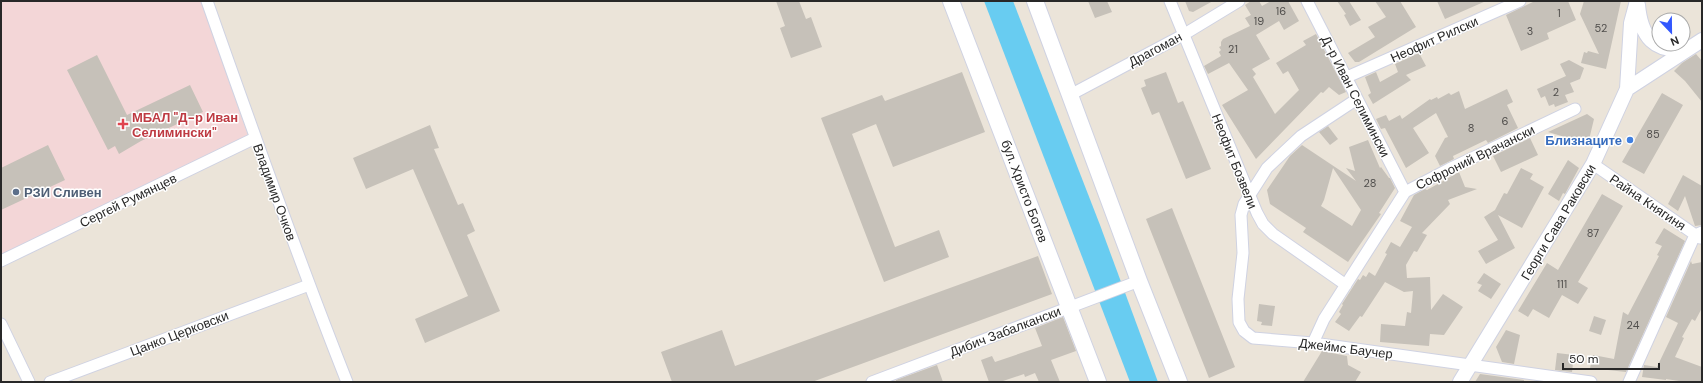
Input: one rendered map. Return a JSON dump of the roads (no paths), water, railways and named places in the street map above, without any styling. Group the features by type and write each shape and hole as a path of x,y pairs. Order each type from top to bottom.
{"main road":[{"name":"бул. Христо Ботев","path":"951,1 1098,382"},
{"path":"1035,1 1139,281 1179,382"}],"street":[{"name":"Владимир Очков","path":"207,1 255,138 347,382"},
{"name":"Неофит Бозвели","path":"1170,1 1260,218 1273,234 1346,284"},
{"name":"Драгоман","path":"1070,95 1183,34 1238,1"},
{"name":"Д-р Иван Селимински","path":"1307,1 1405,192"},
{"name":"Неофит Рилски","path":"1347,77 1520,1"},
{"path":"1637,1 1642,28 1651,42"},
{"name":"Георги Сава Раковски","path":"1460,382 1592,164 1627,89 1630,23 1637,1"},
{"path":"1691,47 1702,40"},
{"path":"1627,89 1682,52"},
{"path":"1250,194 1267,168 1301,136 1357,99"},
{"name":"Софроний Врачански","path":"1313,343 1324,320 1405,192 1449,169 1575,109"},
{"name":"Сергей Румянцев","path":"1,261 255,138"},
{"name":"Райна Княгиня","path":"1592,164 1700,236"},
{"name":"Джеймс Баучер","path":"1250,194 1244,204 1241,215 1243,253 1238,299 1239,322 1244,331 1253,338 1313,343 1590,382"},
{"path":"1629,382 1700,236"},
{"name":"Дибич Забалкански","path":"872,382 1139,281"},
{"name":"Цанко Церковски","path":"50,382 309,284"},
{"path":"1,324 29,382"}],"water":[{"path":"984,1 1013,1 1100,225 1158,382 1130,382"}],"place":[{"name":"МБАЛ \"Д-р Иван Селимински\"","path":"123,124"},
{"name":"Близнаците","path":"1630,140"},
{"name":"РЗИ Сливен","path":"16,192"}]}
